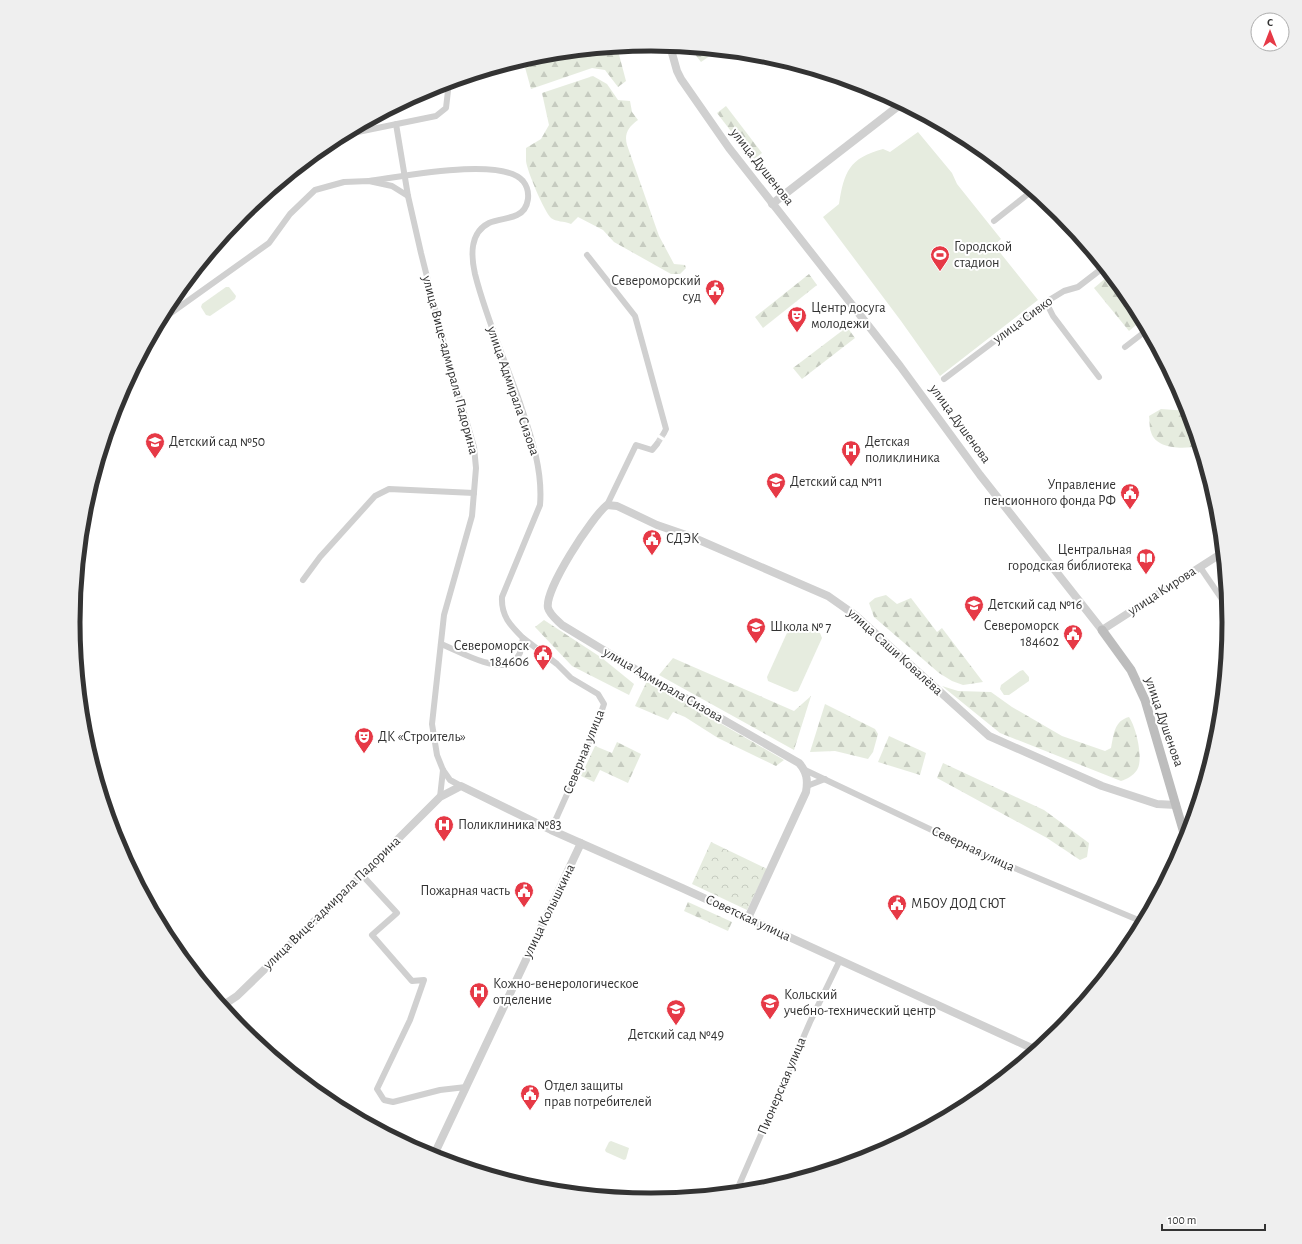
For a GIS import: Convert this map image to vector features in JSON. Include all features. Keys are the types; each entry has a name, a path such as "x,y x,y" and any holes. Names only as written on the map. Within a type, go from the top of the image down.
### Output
{"main road":[{"name":"улица Душенова","path":"1102,630 1131,670 1145,700 1183,830"}],"street":[{"name":"улица Душенова","path":"672,52 677,71 691,95 728,148 900,366 980,476 1102,630"},
{"path":"359,132 436,116 442,113 446,108 448,88"},
{"path":"772,204 897,107"},
{"name":"улица Вице-адмирала Падорина","path":"396,124 408,196 444,344 474,448 474,493 472,516 444,615 432,724 437,754 443,770 450,780 461,786"},
{"name":"улица Адмирала Сизова","path":"405,176 478,168 492,169 522,179 526,184 529,198 526,208 518,215 488,224 476,234 472,256 475,273 490,324 505,360 532,439 538,466 541,492 540,505 502,597 502,608 505,618 523,638"},
{"path":"171,313 269,243 290,214 315,190 344,182 369,181 405,176"},
{"path":"369,181 392,186 408,196"},
{"path":"994,221 1028,194"},
{"path":"587,255 635,316 666,429 664,433"},
{"name":"улица Сивко","path":"944,379 1046,302 1064,291 1078,288 1100,270"},
{"path":"1046,302 1053,316 1099,377"},
{"path":"1125,347 1143,333"},
{"name":"улица Адмирала Сизова","path":"656,444 652,450 636,445 607,505 596,516 556,580 549,595 548,607 552,615 562,625 638,671 799,763 806,770"},
{"path":"303,580 320,557 375,496 388,489 474,493"},
{"name":"улица Саши Ковалёва","path":"607,505 617,506 657,525 692,537 828,596 855,615 989,736 1102,786 1157,804 1176,805"},
{"name":"улица Кирова","path":"1102,630 1218,555"},
{"path":"1200,566 1221,598"},
{"path":"441,644 495,665 507,665 513,664 520,653 523,638"},
{"name":"Северная улица","path":"523,638 557,664 571,678 598,694 604,704 593,736 551,830"},
{"name":"улица Вице-адмирала Падорина","path":"440,797 443,770"},
{"path":"748,918 807,786 806,770"},
{"name":"Северная улица","path":"806,770 993,859 1138,920"},
{"path":"807,786 825,779"},
{"name":"улица Вице-адмирала Падорина","path":"226,1003 237,996 362,876 440,797 461,786"},
{"name":"Советская улица","path":"461,786 551,830 748,918 1031,1048"},
{"name":"улица Колышкина","path":"436,1151 581,843"},
{"path":"362,876 397,913 372,935 412,981 424,980 410,1020 377,1089 384,1100 393,1102 440,1090 466,1087"},
{"name":"Пионерская улица","path":"739,1186 810,1022 840,960"}],"green space":[{"path":"614,52 618,52 626,81 618,87 605,70 592,68 531,89 524,65 576,56"},
{"path":"694,53 712,55 701,62"},
{"path":"593,76 607,84 618,100 630,101 632,112 638,120 628,131 626,137 627,145 659,236 674,264 685,265 686,268 680,274 671,274 614,242 603,230 578,217 571,224 551,218 544,208 536,191 527,166 526,148 541,139 549,125 542,93"},
{"path":"726,106 762,153 753,160 717,113"},
{"name":"Городской стадион","path":"918,132 952,173 957,184 1001,239 994,245 1038,300 940,376 823,217 839,204 846,175 855,162 862,157 883,149 890,152"},
{"path":"1077,242 1096,264 1095,265"},
{"path":"809,274 817,285 763,328 755,317"},
{"path":"1106,277 1138,324 1129,331 1094,288"},
{"path":"226,287 229,287 236,296 235,299 210,316 206,315 201,307 202,304"},
{"path":"847,327 855,338 802,379 793,368"},
{"path":"1161,409 1182,411 1195,447 1179,448 1159,442 1154,438 1150,430 1149,416"},
{"path":"886,595 897,604 911,598 937,632 942,628 983,682 963,685 952,681 939,673 874,617 869,603 875,598"},
{"path":"544,620 602,658 634,684 629,695 572,666 535,627"},
{"path":"797,623 820,633 822,638 798,691 794,692 768,681 767,677 791,624"},
{"path":"673,658 794,711 811,696 794,750 659,675"},
{"path":"1023,670 1029,677 1029,681 1009,695 1004,695 1000,689 1001,685"},
{"path":"647,681 784,760 776,766 718,738 685,717 673,712 668,720 635,706"},
{"path":"942,686 958,691 991,692 1012,707 1062,736 1105,751 1111,748 1114,733 1120,722 1129,717 1138,743 1140,758 1137,770 1130,777 1121,781 1000,733"},
{"path":"825,704 875,729 878,734 873,752 868,759 835,751 810,752"},
{"path":"889,736 926,753 920,775 878,762"},
{"path":"617,742 641,754 628,783 600,770 594,782 581,776 595,746 612,753"},
{"path":"943,763 1044,810 1089,843 1087,857 1080,860 1047,838 937,778"},
{"path":"711,842 767,869 747,910 692,884"},
{"path":"688,902 732,922 728,931 684,911"},
{"path":"611,1141 629,1148 626,1159 624,1160 606,1152 605,1150"}],"tunnel":[{"path":"657,444 664,433"}],"place":[{"name":"Городской стадион","path":"940,272"},
{"name":"Североморский суд","path":"715,306"},
{"name":"Центр досуга молодежи","path":"797,333"},
{"name":"Детский сад №50","path":"155,459"},
{"name":"Детская поликлиника","path":"851,467"},
{"name":"Детский сад №11","path":"776,499"},
{"name":"Управление пенсионного фонда РФ","path":"1130,510"},
{"name":"СДЭК","path":"652,556"},
{"name":"Центральная городская библиотека","path":"1146,575"},
{"name":"Детский сад №16","path":"974,622"},
{"name":"Школа № 7","path":"756,644"},
{"name":"Североморск 184602","path":"1073,651"},
{"name":"Североморск 184606","path":"543,671"},
{"name":"ДК «Строитель»","path":"364,754"},
{"name":"Поликлиника №83","path":"444,842"},
{"name":"Пожарная часть","path":"524,908"},
{"name":"МБОУ ДОД СЮТ","path":"897,921"},
{"name":"Кожно-венерологическое отделение","path":"479,1009"},
{"name":"Кольский учебно-технический центр","path":"770,1020"},
{"name":"Детcкий сад №49","path":"676,1026"},
{"name":"Отдел защиты прав потребителей","path":"530,1111"}]}
